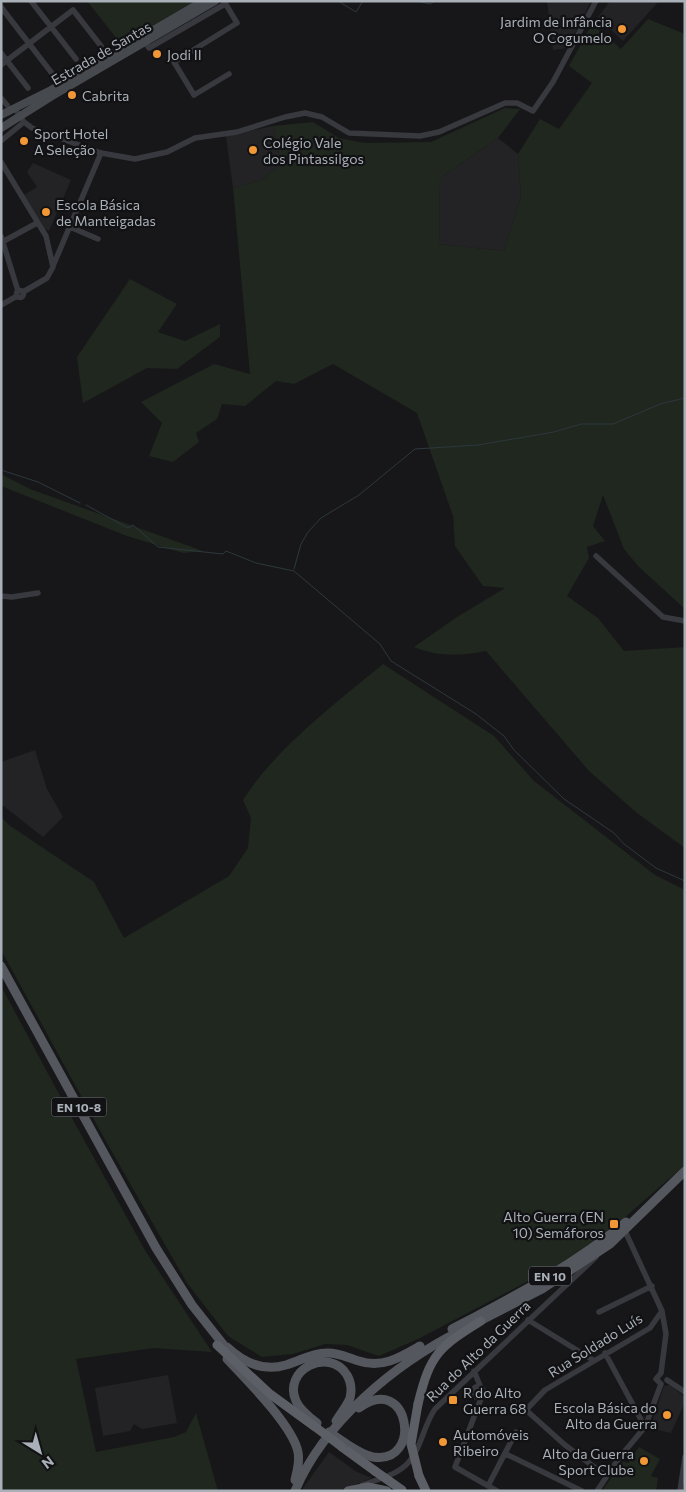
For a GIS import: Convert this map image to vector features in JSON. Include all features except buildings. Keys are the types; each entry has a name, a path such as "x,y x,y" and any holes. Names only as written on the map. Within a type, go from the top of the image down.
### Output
{"highway":[{"path":"426,1491 418,1476 412,1444 418,1404 425,1375 434,1357 453,1338 481,1321"},
{"name":"EN 10-8","path":"219,1344 270,1394 405,1490"},
{"path":"348,1491 368,1487 387,1491"}],"main road":[{"name":"Estrada de Santas","path":"1,113 9,107 51,90 203,1"},
{"name":"Estrada de Santas","path":"1,128 22,120 52,96 215,1"},
{"name":"EN 10-8","path":"1,966 156,1248 168,1274 186,1303 219,1344"},
{"name":"EN 10","path":"295,1491 314,1457 338,1421 399,1368 436,1344 542,1289 610,1244 685,1171"},
{"name":"EN 10","path":"290,1491 295,1480 359,1395 420,1346 522,1292 572,1262 600,1243 667,1188"},
{"path":"219,1344 246,1361 264,1367 285,1366 317,1354 327,1353 362,1362 385,1363 420,1346"},
{"path":"219,1344 223,1355 260,1396 295,1442 299,1459 295,1480"},
{"path":"315,1425 299,1407 293,1390 298,1374 314,1362 325,1361 339,1366 351,1384 350,1399 338,1421"},
{"path":"338,1421 367,1402 381,1399 390,1402 398,1408 406,1426 405,1437 399,1447 390,1454 380,1457 368,1455 343,1445"}],"street":[{"path":"31,1 76,59"},
{"path":"1,98 32,128 102,154 125,159 146,158 167,152 196,138 237,132 305,113 322,117 349,133 404,137 439,132 505,103 518,103 533,111 553,82 596,1"},
{"path":"145,42 149,48 225,2 237,23 174,62 194,95 229,74"},
{"path":"1,7 54,76"},
{"path":"1,65 73,10 101,46"},
{"path":"1,53 28,88"},
{"path":"1,141 22,120"},
{"path":"1,306 47,278 102,154"},
{"path":"1,162 46,236 53,267"},
{"path":"20,293 3,238 38,222"},
{"path":"70,227 98,239"},
{"path":"596,556 663,617 685,621"},
{"path":"1,596 12,597 38,593"},
{"path":"624,1230 652,1286 662,1311 666,1334 661,1373 656,1379 661,1384"},
{"name":"Rua do Alto da Guerra","path":"348,1491 392,1474 405,1466 413,1456 429,1417 435,1409 610,1244"},
{"path":"599,1312 652,1286"},
{"name":"Rua Soldado Luís","path":"606,1476 565,1445 526,1410 537,1397 593,1360 650,1328 662,1311"},
{"path":"528,1320 593,1360"},
{"path":"605,1353 645,1427"},
{"path":"474,1371 483,1392 455,1467 497,1491"},
{"path":"661,1373 666,1375 667,1380 685,1392"},
{"path":"597,1491 606,1476 645,1427 661,1384 667,1380"},
{"path":"481,1388 475,1388 472,1393 476,1398 482,1396"},
{"path":"488,1486 516,1432"},
{"path":"506,1454 582,1491"},
{"path":"680,1491 685,1457"}],"shaded area":[{"path":"87,1 195,1 121,44"},
{"path":"547,1 591,1 568,48 553,50"},
{"name":"Jardim de Infância O Cogumelo","path":"610,1 659,1 623,41 598,17"},
{"path":"648,19 685,34 685,609 639,567 624,549 603,495 593,526 605,541 587,547 589,558 567,596 598,618 624,651 685,647 685,848 637,813 589,771 486,651 450,655 432,653 414,647 457,617 505,588 483,586 455,546 453,516 417,413 333,364 294,384 276,381 245,406 222,404 217,419 196,433 199,442 173,462 149,456 162,423 141,402 214,364 250,374 233,188 262,180 281,164 273,126 313,122 339,138 365,143 431,142 505,108 520,109 498,138 440,178 439,244 504,251 521,196 518,154 540,119 559,129 592,83 569,66 592,24 621,49"},
{"name":"Colégio Vale dos Pintassilgos","path":"273,126 281,164 262,180 233,188 226,136"},
{"path":"498,138 518,154 521,196 504,251 439,244 440,178"},
{"name":"Escola Básica de Manteigadas","path":"33,163 71,180 49,231 45,229 24,195 37,187 27,172"},
{"path":"130,279 177,304 158,332 185,341 220,324 220,337 177,369 147,368 83,403 77,357"},
{"path":"1,474 30,489 203,551 183,553 127,536 1,486"},
{"path":"383,664 494,736 534,781 655,875 685,890 685,1165 594,1244 555,1267 418,1339 379,1356 347,1345 325,1344 293,1354 262,1357 228,1336 187,1283 108,1145 1,950 1,817 9,825 94,882 124,938 229,876 248,848 251,818 243,800 256,781 271,763 307,728"},
{"path":"35,750 47,789 63,817 43,837 1,804 1,762"},
{"path":"1,986 146,1252 212,1352 154,1348 76,1359 96,1452 174,1437 186,1432 196,1413 218,1491 1,1491"},
{"path":"168,1375 177,1423 142,1429 134,1424 130,1431 103,1436 95,1388"},
{"name":"Escola Básica do Alto da Guerra","path":"670,1385 685,1397 685,1402 671,1433 650,1428 664,1386"},
{"path":"639,1447 660,1459 651,1476 658,1478 656,1491 602,1491 623,1461 628,1463"},
{"path":"329,1452 357,1472 372,1478 339,1491 301,1491"}],"waterway":[{"path":"338,1 356,12 363,1"},
{"path":"417,1 430,4 435,1"},
{"path":"294,569 301,544 308,532 321,518 359,495 415,449 478,445 554,432 581,424 613,424 660,404 685,398"},
{"path":"1,470 38,482 80,503"},
{"path":"86,505 128,528 133,525 158,547 223,554 226,551 256,563 294,571 380,644 391,661 476,714 504,736 514,750 564,799 614,833 624,844 656,868 685,881"}],"place":[{"name":"Jardim de Infância O Cogumelo","path":"622,29"},
{"name":"Jodi II","path":"157,54"},
{"name":"Cabrita","path":"72,95"},
{"name":"Sport Hotel A Seleção","path":"24,141"},
{"name":"Colégio Vale dos Pintassilgos","path":"253,150"},
{"name":"Escola Básica de Manteigadas","path":"46,212"},
{"name":"Alto Guerra (EN 10) Semáforos","path":"614,1224"},
{"name":"R do Alto Guerra 68","path":"453,1400"},
{"name":"Escola Básica do Alto da Guerra","path":"667,1415"},
{"name":"Automóveis Ribeiro","path":"443,1442"},
{"name":"Alto da Guerra Sport Clube","path":"644,1461"}]}
